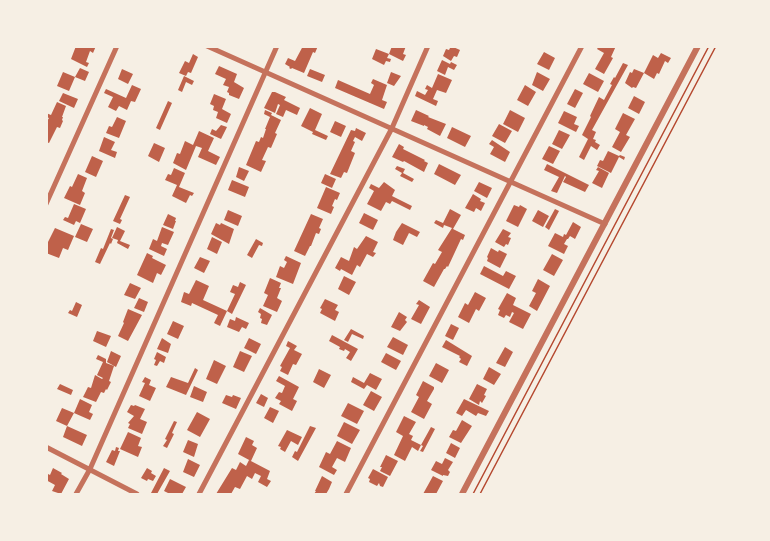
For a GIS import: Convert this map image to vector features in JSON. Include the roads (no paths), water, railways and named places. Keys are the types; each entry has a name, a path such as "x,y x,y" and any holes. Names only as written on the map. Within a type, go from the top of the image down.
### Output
{"street":[{"path":"46,204 117,46"},
{"path":"207,46 605,224"},
{"path":"76,495 90,469 277,46"},
{"path":"199,495 392,128 428,46"},
{"path":"346,495 582,46"},
{"path":"462,495 698,46"},
{"path":"46,447 137,495"}]}
